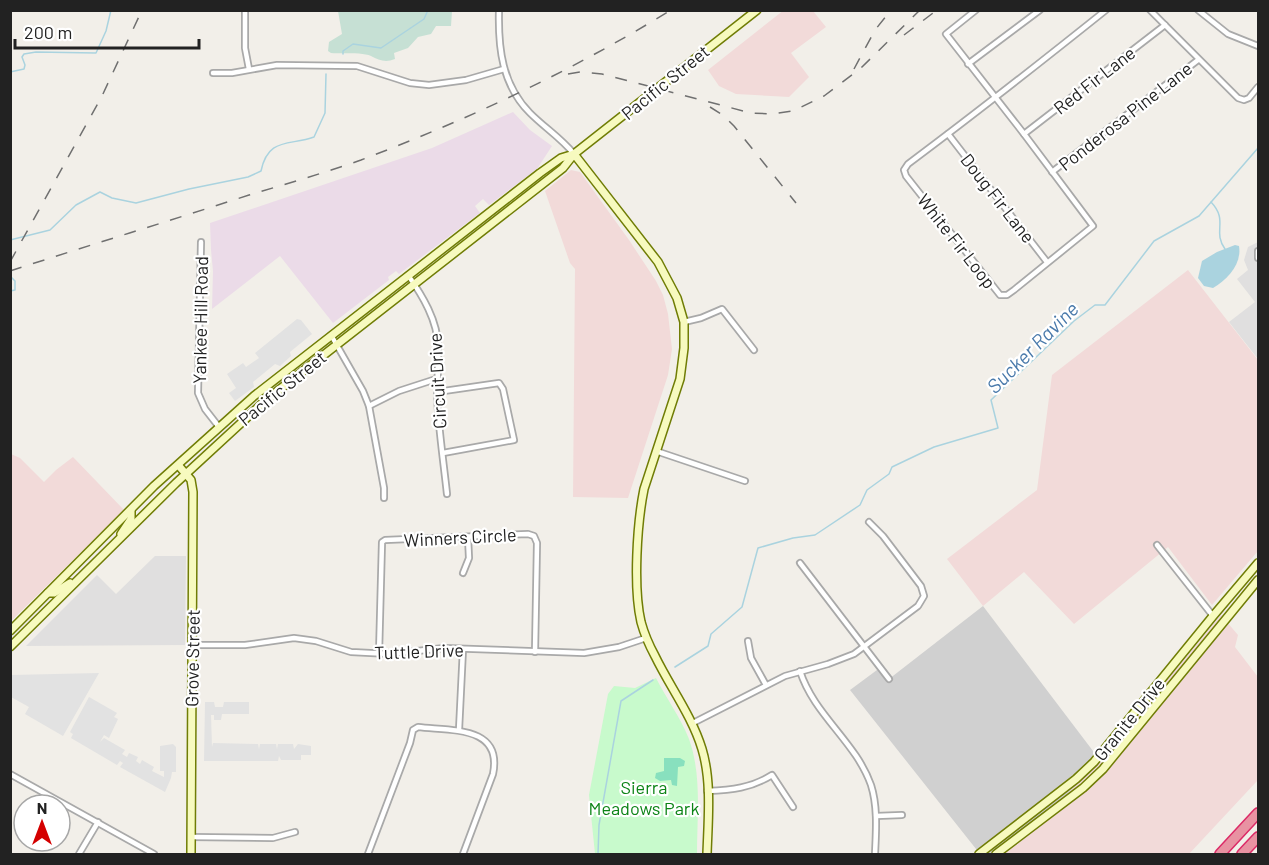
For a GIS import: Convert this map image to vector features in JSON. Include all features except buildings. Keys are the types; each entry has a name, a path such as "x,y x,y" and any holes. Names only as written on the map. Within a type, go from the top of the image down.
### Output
{"highway":[{"path":"1220,855 1258,813"},
{"path":"1242,855 1258,837"}],"street":[{"path":"245,10 245,48 249,69"},
{"path":"499,10 499,44 504,69 521,103 562,140 658,262 677,298 684,322 684,348 680,379 644,489 638,530 638,601 646,638 693,723 704,758 707,791 707,855"},
{"name":"Pacific Street","path":"10,647 186,474 266,400 563,168 574,154 757,10"},
{"path":"976,10 946,34 994,98 1106,10"},
{"path":"969,64 1040,10"},
{"path":"1198,10 1228,34 1258,46"},
{"path":"1151,11 1238,98 1244,100 1249,98 1258,87"},
{"name":"Red Fir Lane","path":"1024,134 1165,25"},
{"name":"Ponderosa Pine Lane","path":"1052,172 1198,60"},
{"path":"213,73 232,73 249,69 305,64 357,66 410,83 429,85 466,80 504,69"},
{"name":"White Fir Loop","path":"994,98 1093,226 1007,295 1000,295 906,176 904,170 908,164 994,98"},
{"name":"Doug Fir Lane","path":"948,134 1047,262"},
{"name":"Pacific Street","path":"10,631 131,510 267,385 561,158 574,154"},
{"name":"Yankee Hill Road","path":"201,242 198,393 205,409 219,427"},
{"path":"1258,252 1258,258"},
{"name":"Circuit Drive","path":"408,275 422,294 439,345 436,379 447,494"},
{"path":"684,322 722,309 754,350"},
{"path":"330,335 363,391 369,406 384,498"},
{"path":"369,406 405,388 436,379"},
{"path":"437,392 499,383 503,389 514,431 514,440 443,453"},
{"path":"656,451 745,481"},
{"name":"Grove Street","path":"179,466 191,480 193,492 191,855"},
{"path":"115,544 131,519 131,510"},
{"path":"693,723 766,685 800,671 841,660 865,647 918,606 924,592 917,579 869,522"},
{"name":"Winners Circle","path":"378,654 382,542 528,534 532,534 536,539 535,652"},
{"path":"463,573 469,558 468,537"},
{"path":"1157,545 1220,625"},
{"path":"800,562 889,679"},
{"name":"Granite Drive","path":"979,855 1076,779 1094,762 1258,563"},
{"name":"Granite Drive","path":"996,855 1103,770 1258,580"},
{"path":"48,593 54,593 74,583"},
{"name":"Tuttle Drive","path":"192,645 245,645 294,638 316,641 351,652 378,654 405,654 437,648 584,653 619,647 646,638"},
{"path":"748,641 751,658 766,685"},
{"path":"459,730 463,649"},
{"path":"800,671 814,701 866,774 873,794 876,816 875,855"},
{"path":"368,855 413,730 421,727 471,733 483,739 492,752 495,765 492,778 463,855"},
{"path":"10,774 154,855"},
{"path":"707,791 742,789 772,775 793,807"},
{"path":"876,816 902,815"},
{"path":"79,855 98,822"},
{"path":"191,837 273,838 296,832"}],"shaded area":[{"path":"784,10 813,11 826,27 791,53 809,77 789,97 736,94 719,86 708,70"},
{"path":"513,112 530,130 552,146 537,169 489,205 483,199 475,206 480,213 399,274 396,271 388,277 389,280 333,323 280,256 212,309 213,271 210,223 432,148"},
{"path":"571,170 580,172 629,240 656,281 668,314 672,349 668,375 628,498 573,497 575,269 570,263 545,191"},
{"path":"1258,242 1258,359 1229,322 1255,302 1237,279 1248,270 1244,260 1248,247"},
{"path":"1188,270 1258,360 1258,551 1212,605 1168,547 1074,624 1024,572 983,606 947,559 1037,490 1052,375"},
{"path":"297,319 301,320 312,334 290,352 291,356 280,366 275,364 253,382 254,387 235,401 229,393 236,388 227,374 243,363 246,367 259,358 255,353"},
{"path":"11,454 20,458 44,482 73,457 124,510 11,621"},
{"path":"155,556 186,556 185,645 26,646 97,575 116,594"},
{"path":"983,606 1093,751 1102,759 1067,794 989,854 980,854 850,690 877,670 889,679"},
{"path":"1221,615 1238,635 1235,647 1258,677 1258,780 1189,854 989,854 1067,794 1102,759"},
{"path":"99,673 63,736 25,714 29,707 11,697 11,675"},
{"path":"89,697 117,713 114,717 118,719 109,738 104,735 100,742 104,738 125,750 122,754 127,757 129,753 138,757 136,761 140,764 142,760 154,767 152,771 164,777 164,771 160,771 160,746 173,744 176,747 176,772 172,772 165,792 120,767 123,763 120,761 117,765 71,738 73,734 70,732"},
{"path":"205,702 214,702 215,707 223,707 224,702 249,702 249,714 222,714 221,720 214,720 214,715 211,715 212,747 213,743 258,744 259,749 260,744 276,744 277,749 278,744 293,744 294,749 298,744 311,746 311,755 301,755 301,760 281,760 279,756 278,761 204,761"}],"green space":[{"path":"338,11 452,11 451,26 436,26 431,34 418,37 408,48 394,53 395,59 385,61 367,55 328,51 329,42 342,34"},
{"name":"Sierra Meadows Park","path":"656,678 682,723 693,753 698,796 697,854 595,854 589,795 608,694 614,686 635,688"},
{"path":"664,758 680,758 685,761 684,766 678,767 677,786 672,785 671,780 660,781 655,778 656,773 664,771"}],"water":[{"path":"1235,245 1239,246 1239,253 1233,270 1213,288 1204,286 1198,278 1202,261"}],"waterway":[{"path":"10,72 24,69 22,57 24,54 36,52 96,53 106,31 111,10"},
{"path":"343,54 343,51 353,44 381,48 424,19 428,10"},
{"path":"10,240 50,230 76,205 100,192 112,198 136,203 248,177 261,171 264,160 274,148 314,137 325,113 326,74"},
{"name":"Sucker Ravine","path":"675,667 708,646 711,634 742,607 758,548 793,538 815,535 860,505 867,490 889,474 892,467 934,447 998,428 991,400 1074,321 1095,305 1105,305 1154,241 1199,216 1258,148"},
{"path":"1211,202 1219,215 1221,243 1225,249"},
{"path":"10,276 15,281 15,290 10,291"},
{"name":"Sucker Ravine","path":"598,854 599,825 621,701 653,680"}],"railway":[{"path":"10,262 102,96 142,10"},
{"path":"10,271 361,160 480,111 596,53 671,10"},
{"path":"854,69 875,30 891,10"},
{"path":"568,74 580,72 602,74 751,113 772,114 793,111 824,96 861,68 920,10"},
{"path":"904,35 937,10"},
{"path":"710,107 734,126 796,203"}]}
